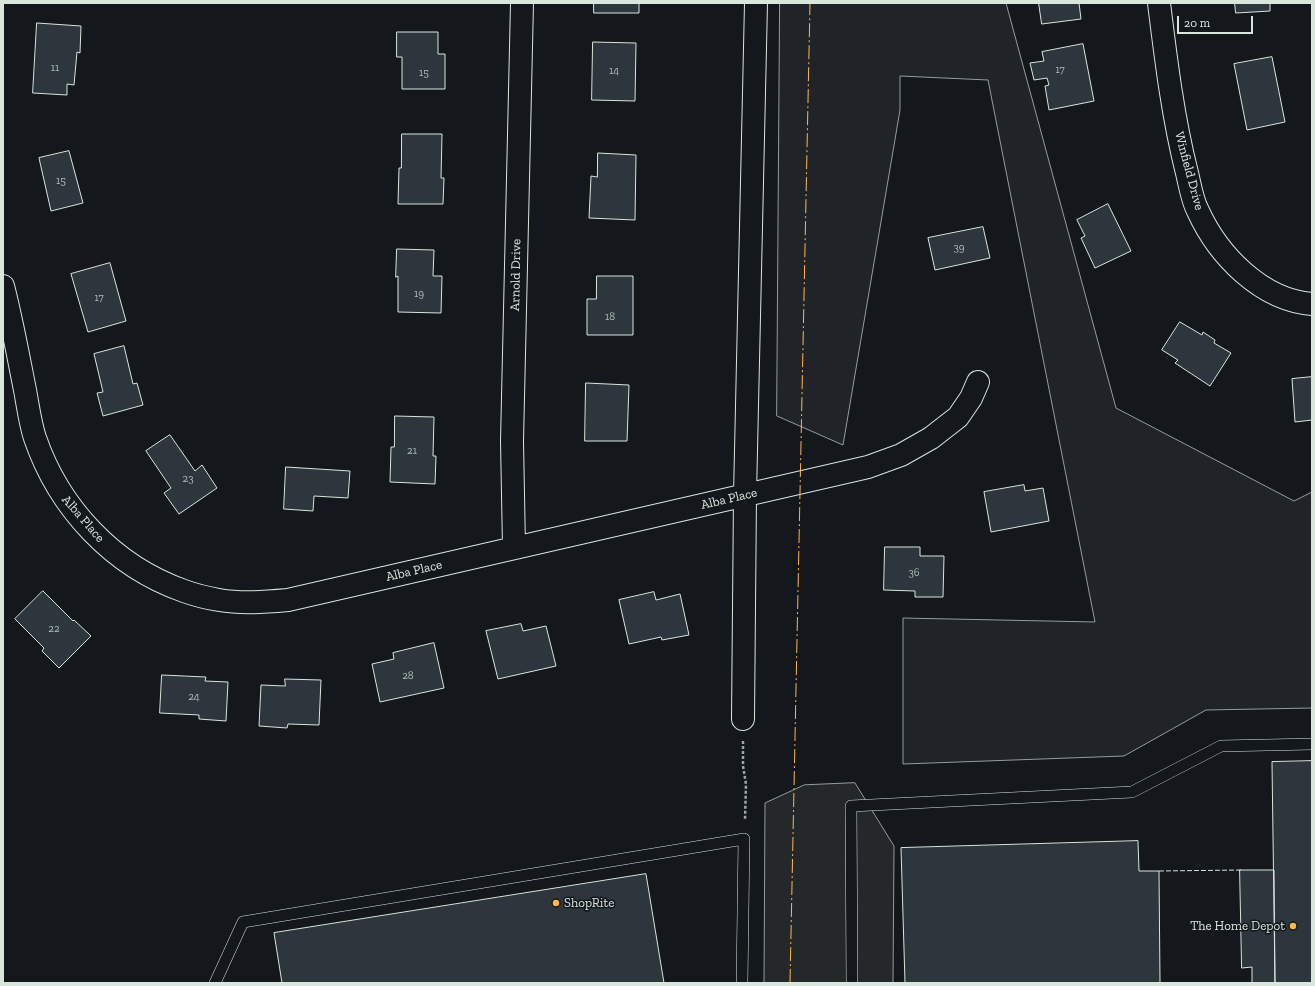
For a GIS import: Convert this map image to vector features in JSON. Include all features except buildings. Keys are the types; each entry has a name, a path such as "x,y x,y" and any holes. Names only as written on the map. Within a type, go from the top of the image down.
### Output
{"street":[{"name":"Arnold Drive","path":"514,548 512,441 522,3"},
{"path":"743,719 745,495 756,3"},
{"name":"Winfield Drive","path":"1159,3 1179,142 1197,210 1213,240 1236,267 1264,288 1279,296 1312,304"},
{"name":"Alba Place","path":"3,286 34,436 43,461 61,493 85,525 108,548 138,570 161,582 202,597 219,600 254,603 288,600 868,467 901,455 931,438 958,417 971,398 978,382"}],"lane":[{"path":"852,983 851,806 1132,792 1221,746 1312,744"},
{"path":"215,983 243,922 744,839 742,983"}],"path":[{"path":"743,719 743,766 746,784 744,839"}],"shaded area":[{"path":"780,3 1006,3 1116,408 1294,501 1312,492 1312,708 1206,710 1124,756 903,764 903,618 1095,622 988,80 900,76 900,110 843,445 777,416"},
{"path":"855,783 894,846 893,983 764,983 765,803 804,785"}],"fence":[{"path":"1159,871 1243,870"}],"power":[{"path":"790,983 810,3"}],"place":[{"name":"ShopRite","path":"556,903"},
{"name":"The Home Depot","path":"1293,926"}]}
